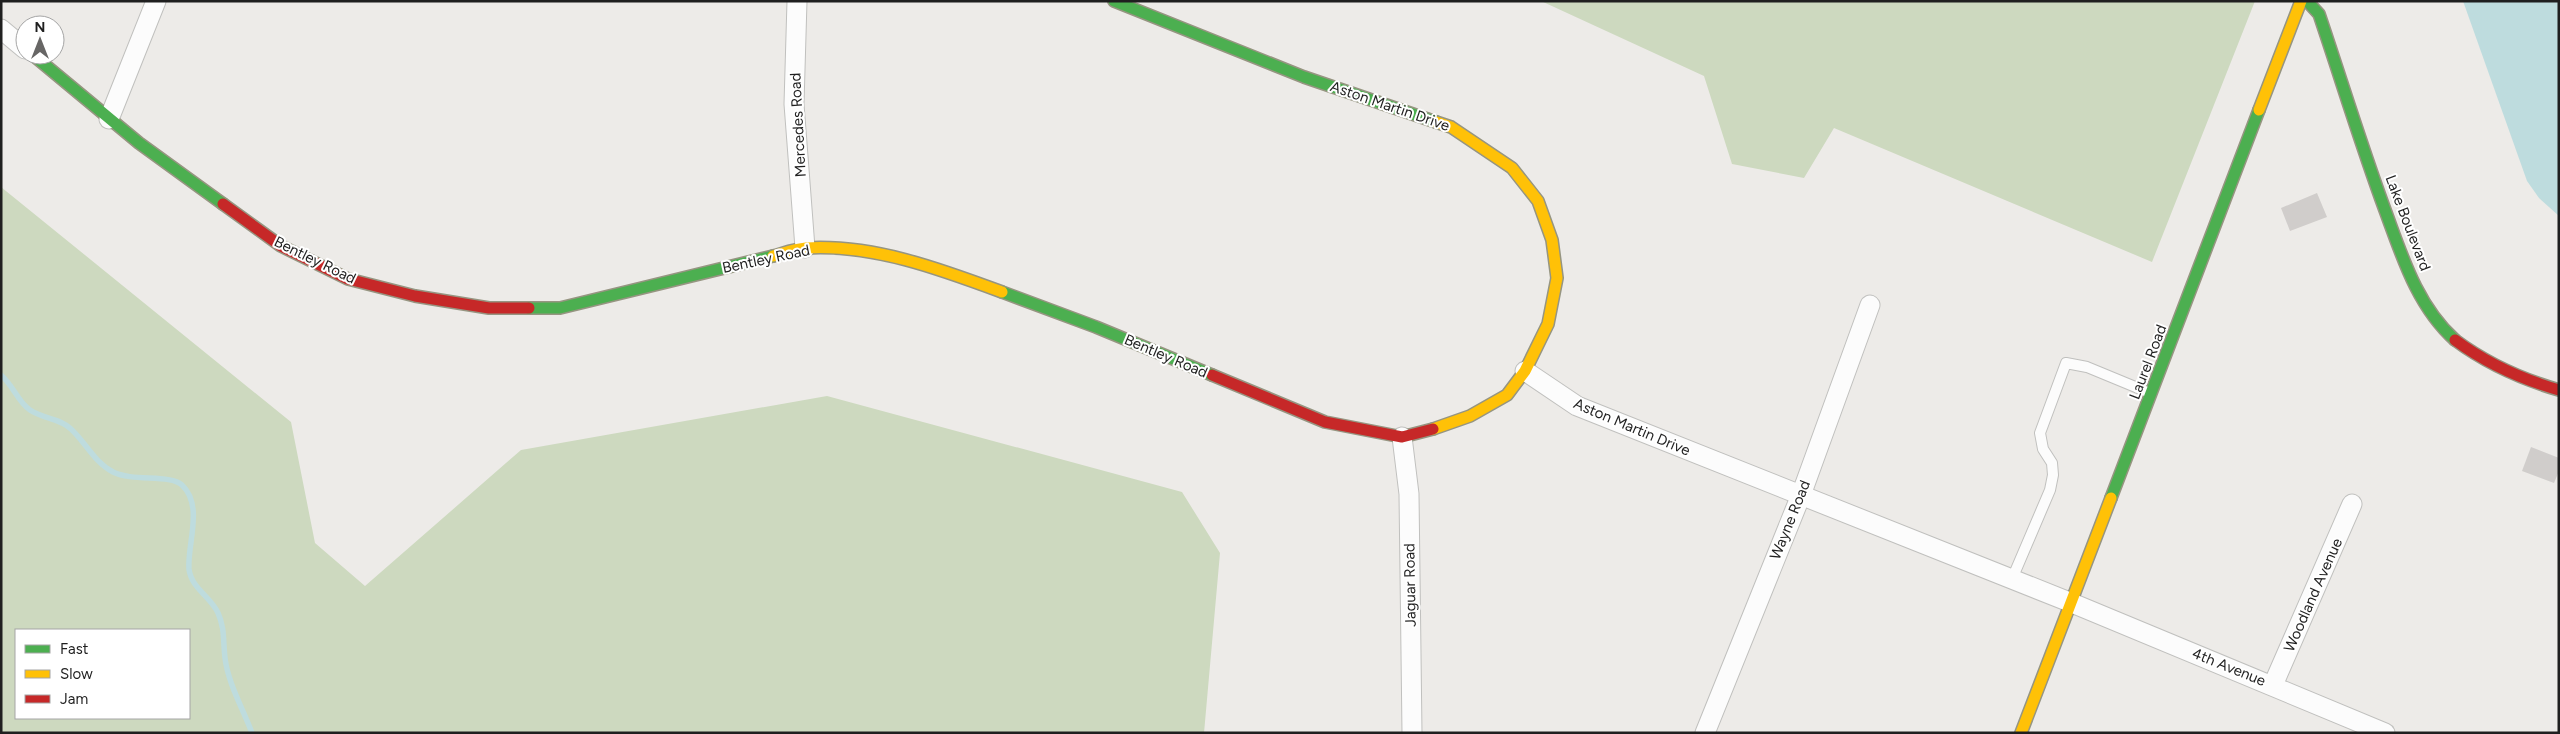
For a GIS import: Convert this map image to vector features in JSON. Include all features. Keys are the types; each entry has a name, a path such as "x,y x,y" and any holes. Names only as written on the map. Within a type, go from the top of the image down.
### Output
{"street":[{"path":"110,119 156,1"},
{"name":"Mercedes Road","path":"797,1 794,104 805,248"},
{"name":"Aston Martin Drive","path":"1114,1 1304,77 1452,127 1512,168 1538,201 1552,240 1557,278 1548,324 1526,371 1577,406 2072,603"},
{"name":"Laurel Road","path":"2021,733 2301,1"},
{"name":"Lake Boulevard","path":"2307,1 2319,14 2386,215 2419,293 2442,329 2486,361 2534,384 2559,390"},
{"path":"1,29 15,40"},
{"name":"Bentley Road","path":"45,65 139,143 281,246 348,279 415,296 489,308 560,308 805,248 855,249 939,269 1096,327 1325,422 1402,437 1429,431 1470,416 1507,395 1526,371"},
{"name":"Wayne Road","path":"1704,733 1801,495 1870,305"},
{"name":"Jaguar Road","path":"1402,437 1409,494 1412,733"},
{"name":"Woodland Avenue","path":"2273,685 2352,504"},
{"name":"4th Avenue","path":"2072,603 2385,733"}],"lane":[{"path":"2012,579 2050,490 2053,475 2052,463 2043,448 2040,433 2066,363 2087,367 2152,394"}],"green space":[{"path":"1541,1 2255,1 2152,262 1834,128 1804,178 1732,164 1704,76"},
{"path":"1,187 291,422 315,543 365,586 521,450 827,396 1182,492 1220,553 1204,733 1,733"}],"water":[{"path":"2463,1 2559,1 2559,216 2539,198 2527,181"}],"building":[{"path":"2317,193 2327,217 2290,231 2281,208"},
{"path":"2531,447 2559,458 2559,471 2554,483 2522,471"}],"waterway":[{"path":"1,375 26,407 35,413 67,425 96,458 113,472 131,477 176,482 182,485 189,494 193,514 189,569 193,582 218,613 223,630 225,658 229,677 252,733"}],"traffic: fast":[{"path":"1114,1 1304,77 1436,122"},
{"path":"2307,1 2319,14 2391,227 2412,280 2430,312 2455,340"},
{"path":"45,65 139,143 223,204"},
{"path":"2111,498 2259,110"},
{"path":"529,308 560,308 773,256"},
{"path":"1002,292 1096,327 1212,375"}],"traffic: slow":[{"path":"2259,110 2301,1"},
{"path":"1433,429 1470,416 1507,395 1525,371 1548,324 1557,278 1552,240 1538,201 1512,168 1451,127 1436,122"},
{"path":"773,256 806,248 856,250 906,260 1002,292"},
{"path":"2021,733 2111,498"}],"traffic: jam":[{"path":"223,204 281,246 348,279 415,296 489,308 529,308"},
{"path":"2455,340 2479,356 2504,369 2531,381 2559,390"},
{"path":"1212,375 1325,422 1402,437 1433,429"}]}
